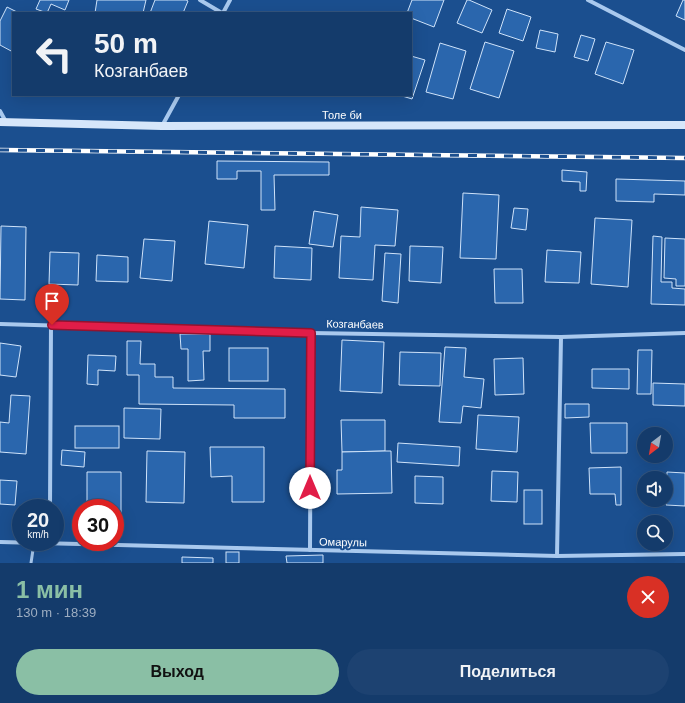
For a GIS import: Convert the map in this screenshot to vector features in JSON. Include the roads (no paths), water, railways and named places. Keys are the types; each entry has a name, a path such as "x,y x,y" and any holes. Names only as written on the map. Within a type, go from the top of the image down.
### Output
{"main road":[{"name":"Толе би","path":"3,122 162,126 685,125"}],"street":[{"path":"200,0 221,12"},
{"path":"224,12 230,0"},
{"path":"588,0 685,50"},
{"path":"162,126 177,96"},
{"path":"0,111 3,122"},
{"name":"Козганбаев","path":"0,324 311,333 561,337 685,333"},
{"path":"50,499 52,325"},
{"path":"310,550 311,333"},
{"path":"557,556 561,337"},
{"name":"Омарулы","path":"0,542 12,542"},
{"name":"Омарулы","path":"64,543 557,556 685,554"}],"lane":[{"path":"31,563 33,551"}],"railway":[{"path":"0,150 685,158"}]}
